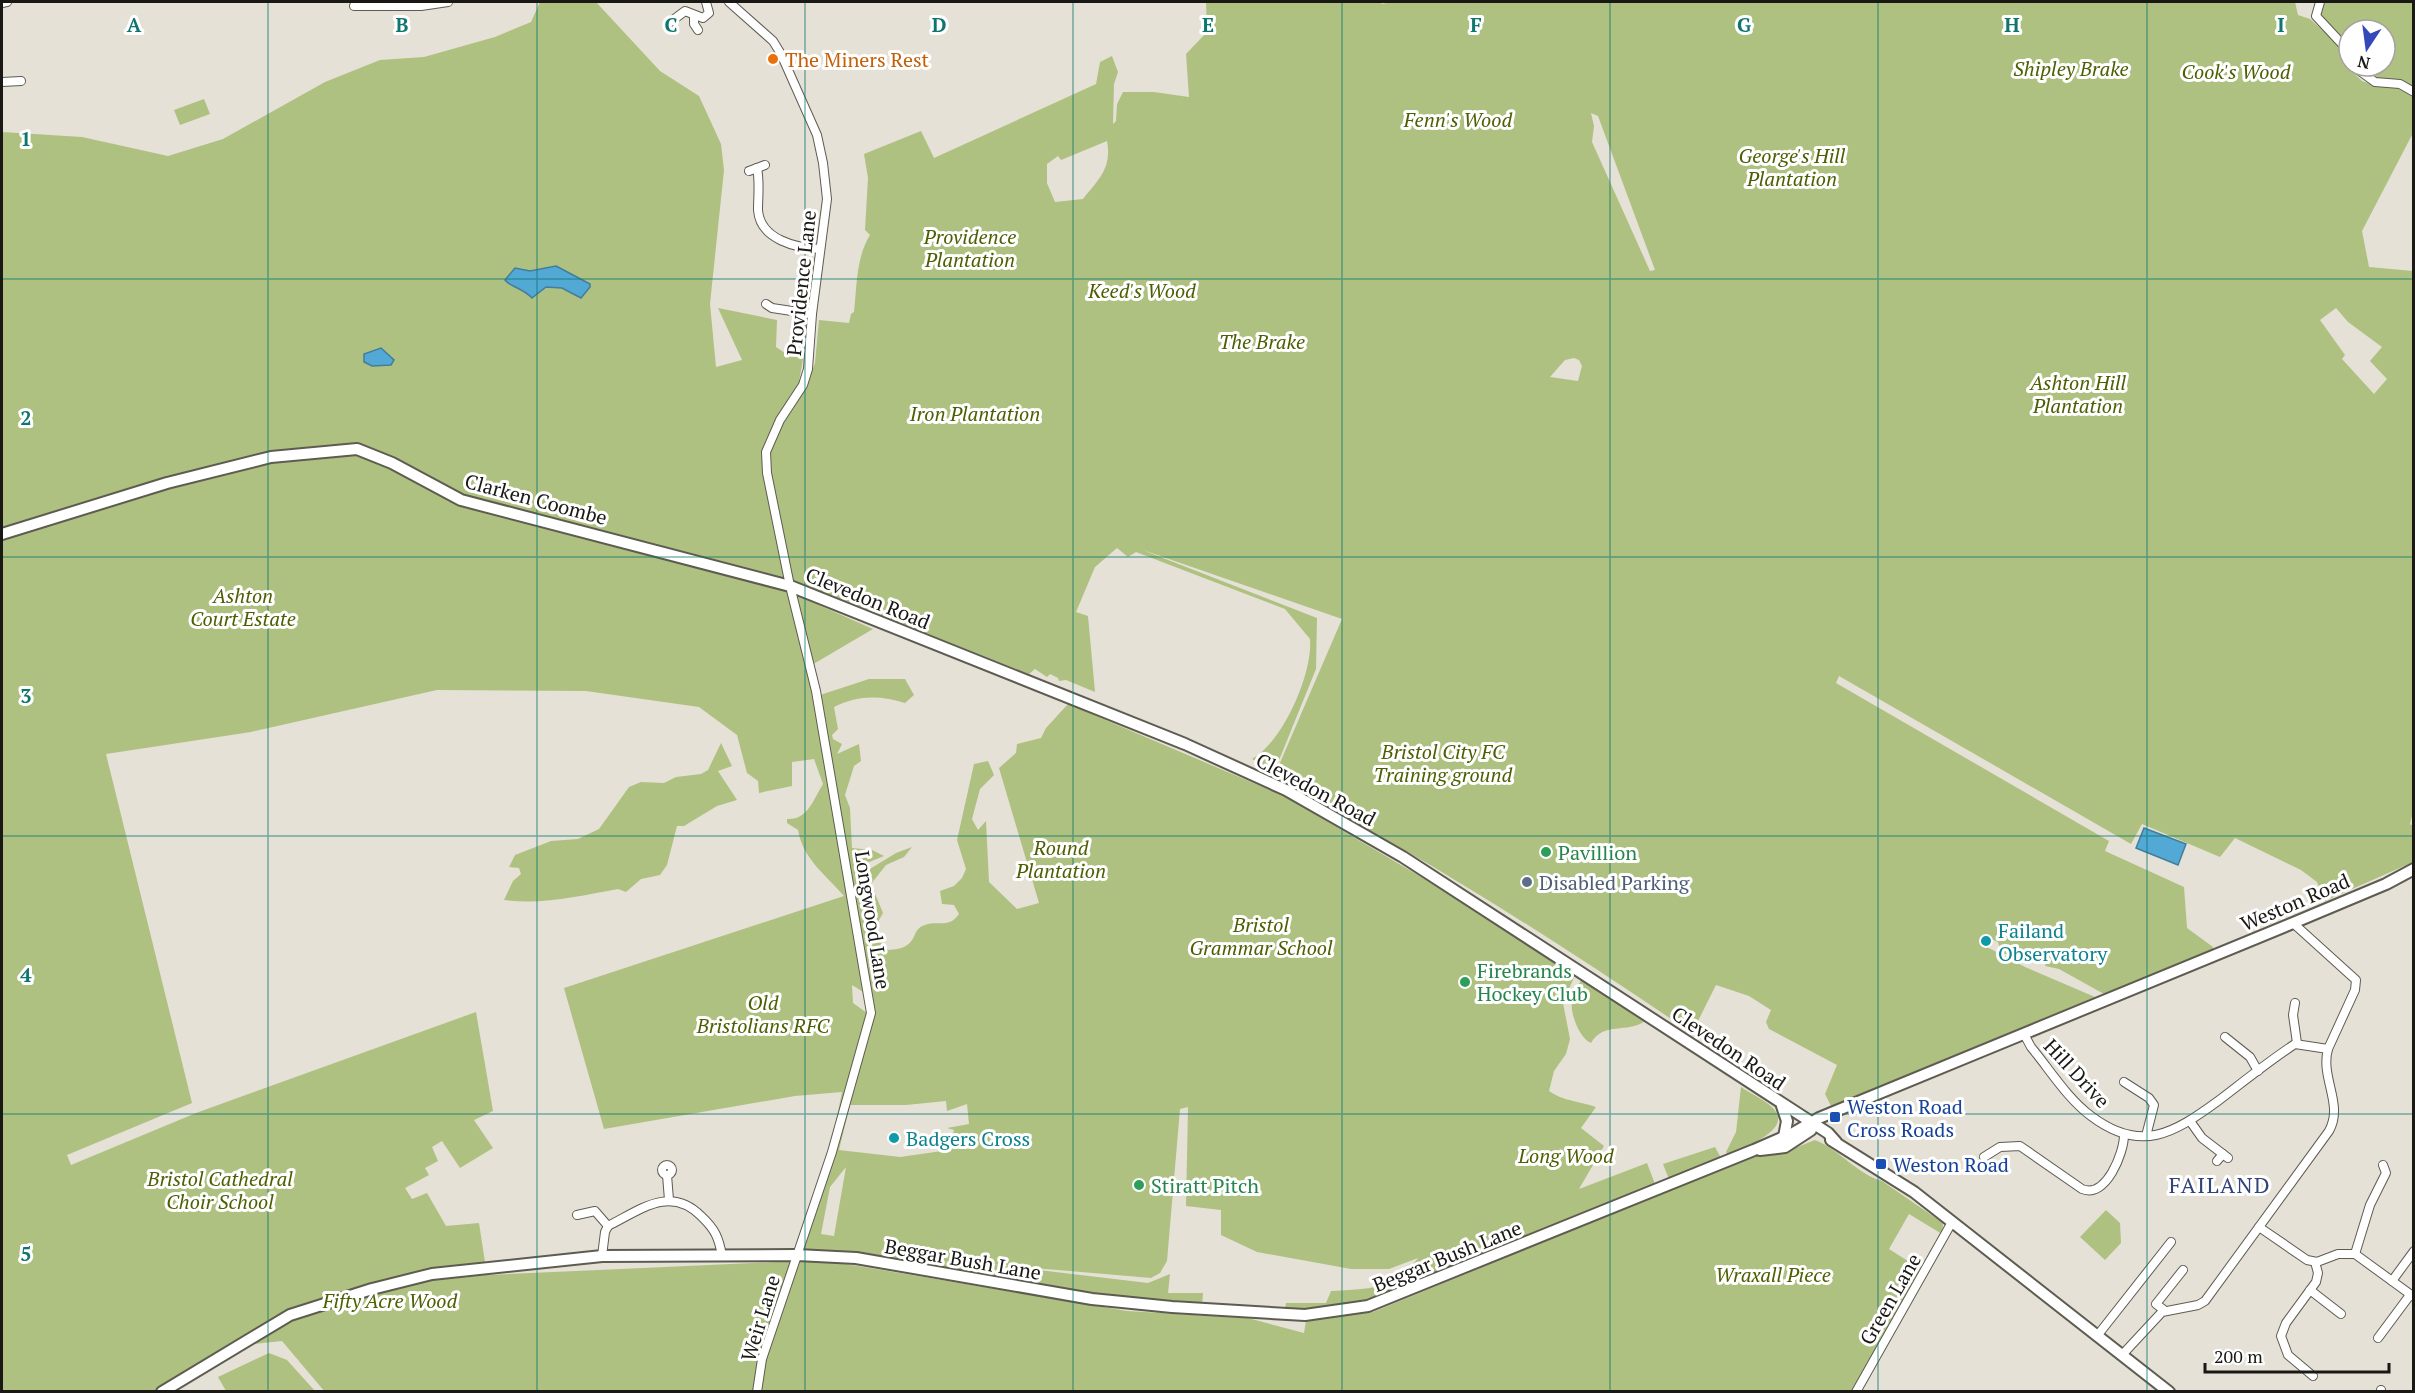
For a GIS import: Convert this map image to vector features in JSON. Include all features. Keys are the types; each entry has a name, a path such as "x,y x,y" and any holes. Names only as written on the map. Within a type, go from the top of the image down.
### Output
{"main road":[{"name":"Clarken Coombe","path":"2,534 167,483 271,457 357,449 392,463 461,500 790,585"},
{"name":"Clevedon Road","path":"790,585 1081,705 1185,744 1286,790 1412,863 1676,1033 1782,1106 1814,1124 1836,1142 1908,1188 2169,1392"},
{"name":"Weston Road","path":"1814,1124 2386,884 2414,869"},
{"path":"1782,1106 1787,1121 1784,1137"},
{"name":"Beggar Bush Lane","path":"1754,1150 1785,1147 1814,1124"},
{"name":"Beggar Bush Lane","path":"162,1392 290,1315 372,1289 432,1274 602,1256 797,1255 856,1258 1092,1299 1305,1316 1368,1306 1814,1124"}],"street":[{"path":"2,3 7,2"},
{"path":"354,6 421,6 448,2"},
{"path":"669,22 679,20 685,11 700,19 708,15 710,7 706,2"},
{"name":"Providence Lane","path":"729,2 773,41 817,135 827,190 808,369 803,385 780,420 766,452 767,473 790,585"},
{"path":"2320,2 2316,16 2337,39"},
{"path":"694,17 698,30"},
{"path":"2369,78 2374,82 2400,84 2414,92"},
{"path":"2,82 21,81"},
{"path":"757,168 758,212 764,225 791,246 820,249"},
{"path":"766,304 772,308 813,314"},
{"name":"Longwood Lane","path":"790,585 816,691 871,1013 832,1152 797,1255"},
{"path":"2122,1355 2164,1310 2196,1306 2205,1301 2331,1128 2336,1108 2327,1076 2328,1049 2355,990 2356,980 2293,923"},
{"path":"2295,1003 2293,1015 2297,1043 2328,1049"},
{"name":"Hill Drive","path":"2024,1034 2031,1047 2079,1105 2100,1122 2124,1135 2145,1136 2168,1133 2190,1121 2297,1043"},
{"path":"2227,1041 2250,1057 2258,1071"},
{"name":"Hill Drive","path":"2124,1082 2139,1087 2154,1105 2145,1136"},
{"path":"2190,1121 2202,1138 2225,1156 2217,1161"},
{"path":"1988,1153 2007,1145 2020,1146 2082,1189 2092,1191 2101,1186 2109,1176 2121,1155 2124,1135"},
{"path":"2355,1254 2370,1205 2386,1173 2383,1165"},
{"path":"667,1175 669,1200"},
{"path":"602,1256 608,1226 644,1208 669,1200 688,1204 708,1222 718,1237 722,1256"},
{"path":"577,1215 595,1211 608,1226"},
{"name":"Green Lane","path":"1856,1392 1953,1222"},
{"path":"2259,1227 2304,1259 2315,1262 2338,1254 2355,1254 2412,1296 2379,1338"},
{"path":"2097,1336 2171,1242"},
{"path":"2392,1281 2410,1251"},
{"name":"Weir Lane","path":"757,1392 762,1359 797,1255"},
{"path":"2309,1375 2288,1355 2280,1336 2318,1275 2315,1262"},
{"path":"2164,1310 2156,1304 2184,1270"},
{"path":"2310,1290 2336,1313"}],"green space":[{"path":"540,2 596,2 660,71 699,96 721,144 724,170 710,304 716,367 742,360 718,308 777,320 776,347 791,357 804,354 798,387 807,384 815,363 819,320 849,323 851,314 854,312 860,262 870,235 865,230 868,178 864,154 921,131 934,158 1096,84 1100,62 1112,56 1118,72 1114,84 1113,124 1116,121 1117,104 1123,92 1154,92 1189,97 1186,54 1207,32 1206,2 1381,2 1382,4 1391,2 2295,2 2298,15 2310,19 2337,43 2337,78 2359,78 2373,85 2395,87 2413,96 2413,133 2362,231 2369,267 2413,271 2414,809 2410,824 2413,826 2413,862 2325,901 2317,882 2301,870 2235,838 2220,857 2142,824 2131,844 1839,676 1836,683 2109,841 2105,851 2184,887 2187,928 2213,947 2213,950 2104,994 2059,969 2045,966 2049,957 2038,951 2033,961 2029,959 2026,963 2001,952 1998,942 1985,936 1979,942 1985,946 2025,967 2095,997 1831,1106 1825,1094 1837,1065 1769,1029 1766,1022 1771,1010 1749,996 1716,985 1692,1033 1487,899 1381,837 1273,779 1342,619 1140,549 1317,618 1316,669 1273,775 1268,772 1266,766 1252,759 1275,738 1285,723 1301,687 1310,653 1310,639 1285,609 1136,552 1128,557 1117,548 1095,567 1076,612 1088,616 1095,692 1066,680 1059,681 1050,674 1047,677 1035,669 1029,674 800,583 774,575 776,586 873,629 810,666 817,696 869,679 905,679 914,695 905,703 887,699 860,698 834,707 838,729 832,735 833,739 842,744 837,754 859,744 861,761 854,766 845,795 850,808 852,848 872,850 884,856 857,867 860,875 896,853 912,847 904,857 886,865 871,884 883,913 875,927 880,942 888,950 898,949 910,943 920,927 947,923 959,914 954,905 942,904 940,891 954,886 962,878 966,869 957,840 974,764 988,761 994,775 980,789 972,819 978,830 986,821 989,882 1017,909 1039,903 999,768 1016,753 1017,744 1041,738 1046,728 1068,704 1284,796 1433,884 1575,975 1563,1003 1570,1039 1566,1054 1554,1071 1549,1091 1566,1099 1596,1107 1581,1128 1604,1146 1579,1189 1647,1163 1655,1184 1366,1302 1304,1310 1285,1310 1286,1303 1326,1303 1331,1291 1357,1290 1390,1282 1409,1269 1418,1258 1389,1269 1351,1269 1257,1252 1221,1235 1221,1210 1186,1206 1188,1107 1180,1109 1167,1261 1160,1273 1151,1278 988,1264 1148,1283 1170,1274 1168,1293 1203,1293 1202,1306 1131,1302 797,1250 828,1161 842,1092 795,1096 604,1129 564,988 844,896 810,858 798,830 787,823 787,819 805,813 823,784 814,759 792,762 792,786 759,793 758,781 747,773 737,735 699,707 586,691 437,690 251,732 106,754 192,1103 67,1155 71,1165 196,1113 476,1012 493,1111 474,1120 493,1148 460,1168 442,1141 432,1147 438,1161 425,1168 429,1175 405,1188 412,1199 427,1193 446,1226 479,1223 487,1275 822,1260 1127,1311 1248,1318 1304,1333 1306,1321 1373,1312 1756,1155 1785,1152 1815,1140 1864,1173 1882,1181 1943,1223 1942,1234 1909,1214 1889,1249 1922,1270 1851,1391 325,1392 282,1341 254,1344 219,1365 154,1391 2,1391 2,132 82,137 168,156 223,139 325,82 380,60 424,57 495,37 531,22","holes":["1591,113 1598,116 1655,270 1650,271 1592,142 1594,126","1107,141 1106,166 1083,199 1055,202 1047,183 1047,164 1058,156 1061,160","2336,308 2348,322 2382,347 2370,361 2387,379 2374,394 2342,359 2345,355 2320,320","1574,358 1579,360 1582,366 1578,381 1550,377 1565,360","852,985 873,998 874,1018 853,1003","946,1101 947,1111 967,1104 969,1124 947,1128 954,1130 949,1150 900,1157 839,1150 850,1105 906,1105","846,1167 834,1236 821,1234 830,1187"]},
{"path":"2322,2 2413,2 2413,90 2374,80 2375,78 2397,78 2397,18 2337,18 2337,33 2318,15"},
{"path":"204,99 210,114 180,125 174,110"},
{"path":"721,743 732,766 718,771 737,800 717,806 684,826 677,826 667,865 660,875 641,879 626,892 618,889 547,901 504,900 513,881 521,874 519,868 509,867 515,855 551,841 578,839 599,829 629,787 641,782 664,783 676,777 701,774 708,770"},
{"path":"1581,980 1645,1021 1631,1027 1602,1032 1591,1043 1587,1041 1577,1026 1572,1007 1573,996"},
{"path":"1741,1087 1769,1105 1776,1112 1778,1119 1770,1133 1728,1155 1726,1152 1736,1132"},
{"path":"1715,1147 1721,1158 1669,1179 1663,1164"},
{"path":"2106,1210 2120,1223 2121,1243 2105,1260 2080,1237"},
{"path":"269,1353 287,1360 315,1391 226,1391 218,1377"}],"water":[{"path":"556,266 590,284 581,298 562,288 546,287 532,298 505,280 515,268 530,271"},
{"path":"381,348 394,360 391,365 372,366 364,362 364,354"},
{"path":"2144,828 2186,844 2178,865 2136,848"}],"place":[{"name":"The Miners Rest","path":"773,59"},
{"name":"Pavillion","path":"1546,852"},
{"name":"Disabled Parking","path":"1527,882"},
{"name":"Failand Observatory","path":"1986,941"},
{"name":"Firebrands Hockey Club","path":"1465,982"},
{"name":"Weston Road Cross Roads","path":"1835,1117"},
{"name":"Badgers Cross","path":"894,1138"},
{"name":"Weston Road","path":"1881,1164"},
{"name":"Stiratt Pitch","path":"1139,1185"}],"district":[{"name":"FAILAND","path":"2220,1184"}],"park label":[{"name":"Shipley Brake","path":"2071,68"},
{"name":"Cook's Wood","path":"2236,71"},
{"name":"Fenn's Wood","path":"1458,119"},
{"name":"George's Hill Plantation","path":"1792,166"},
{"name":"Providence Plantation","path":"970,248"},
{"name":"Keed's Wood","path":"1142,290"},
{"name":"The Brake","path":"1262,341"},
{"name":"Ashton Hill Plantation","path":"2078,394"},
{"name":"Iron Plantation","path":"975,413"},
{"name":"Ashton Court Estate","path":"243,606"},
{"name":"Bristol City FC Training ground","path":"1443,762"},
{"name":"Round Plantation","path":"1061,858"},
{"name":"Bristol Grammar School","path":"1261,936"},
{"name":"Old Bristolians RFC","path":"763,1014"},
{"name":"Long Wood","path":"1566,1155"},
{"name":"Bristol Cathedral Choir School","path":"220,1190"},
{"name":"Wraxall Piece","path":"1773,1274"},
{"name":"Fifty Acre Wood","path":"390,1300"}]}
